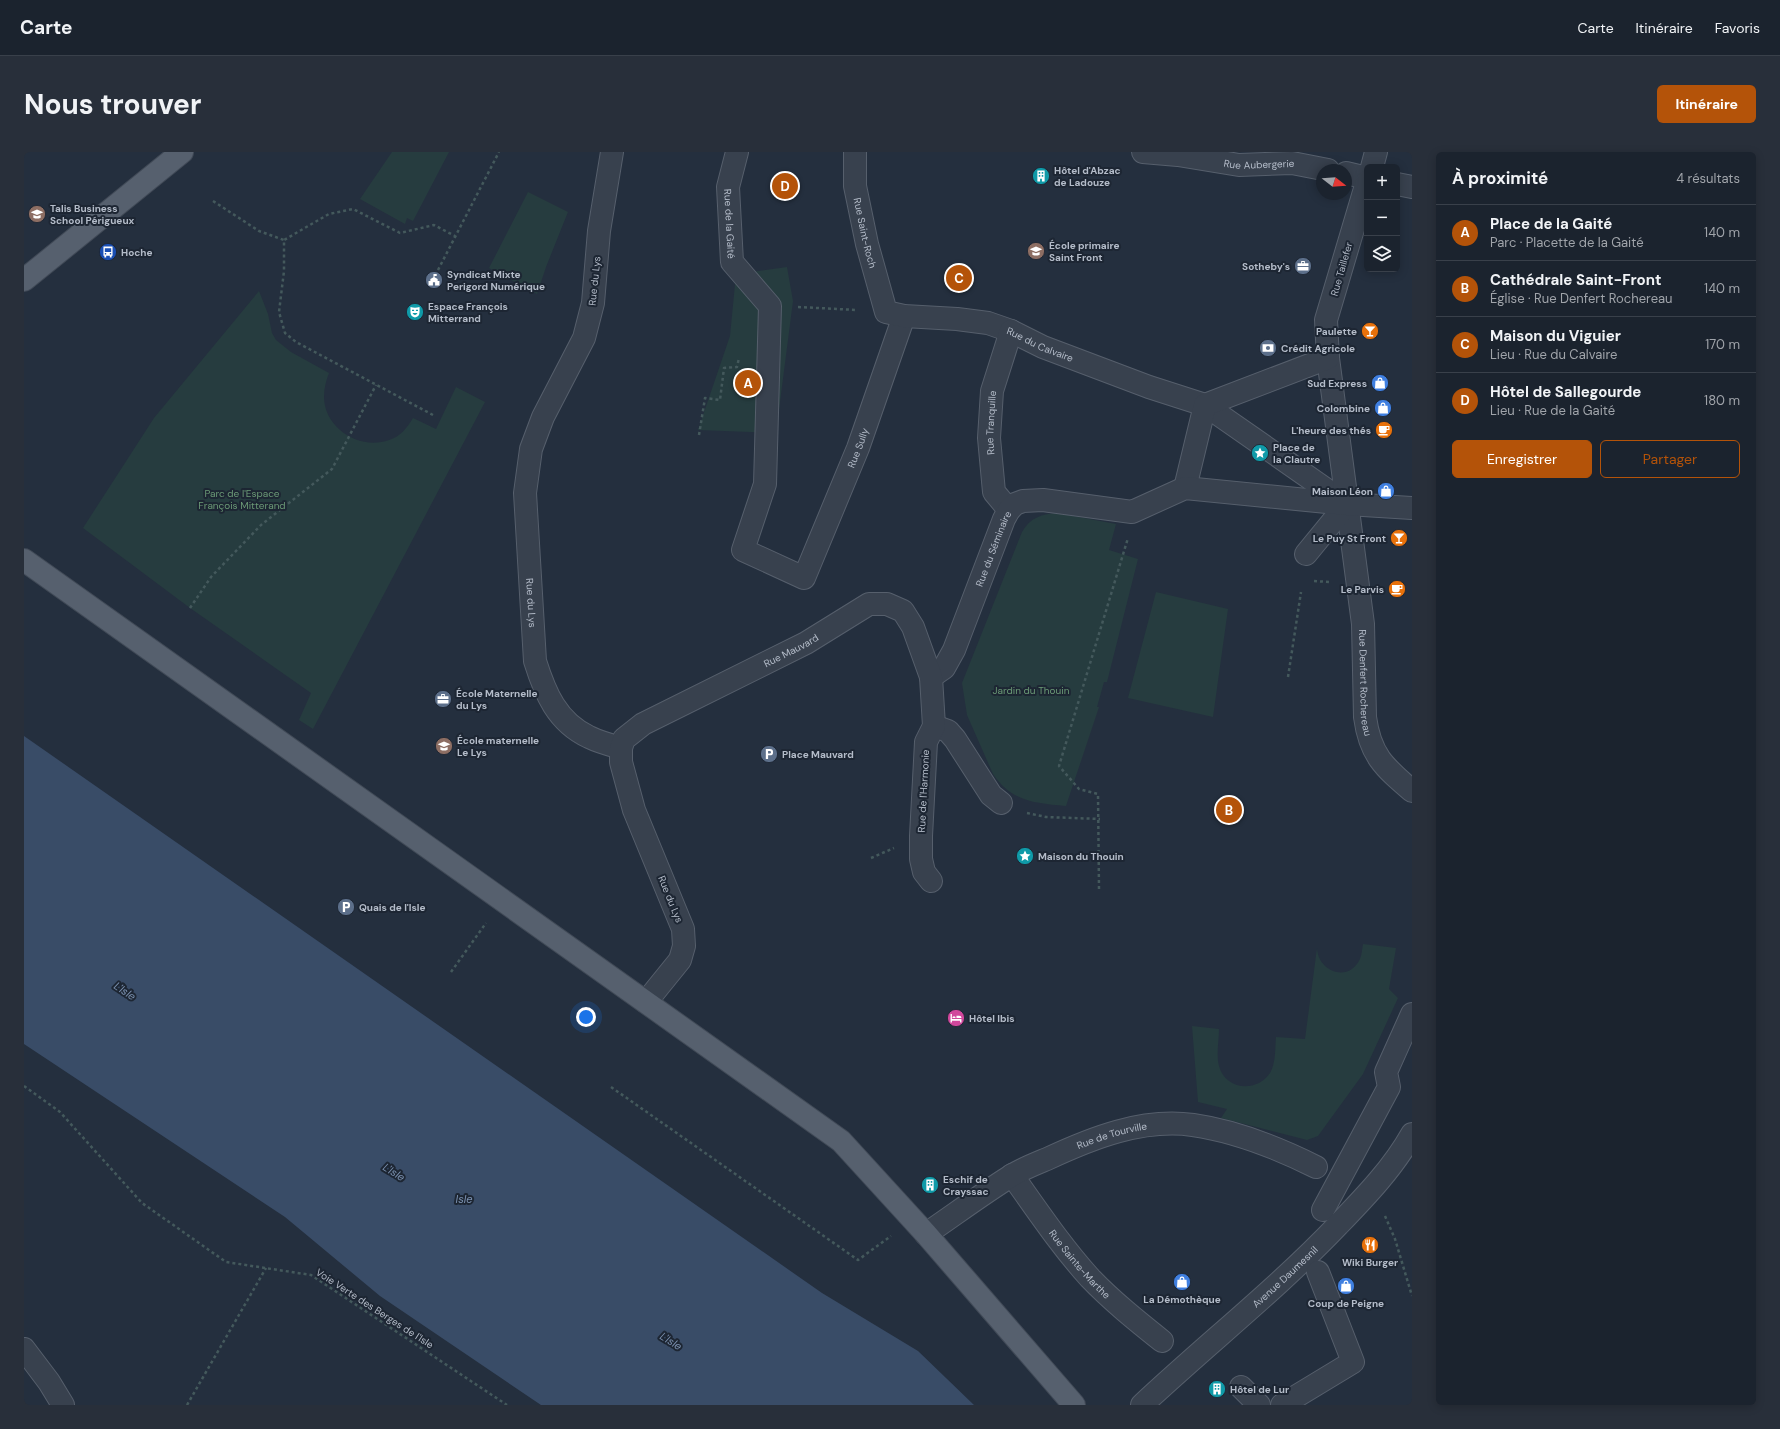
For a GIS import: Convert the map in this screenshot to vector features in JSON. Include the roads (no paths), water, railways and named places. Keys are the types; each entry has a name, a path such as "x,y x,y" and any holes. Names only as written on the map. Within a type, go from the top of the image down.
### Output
{"main road":[{"path":"26,273 182,152"},
{"path":"24,560 841,1141 926,1234 1074,1405"}],"street":[{"name":"Rue du Lys","path":"612,152 599,231 593,303 584,338 542,417 531,449 526,493 535,661 542,684 554,707 569,724 588,737 621,748 620,762 634,810 683,929 684,946 680,960 646,1002"},
{"name":"Rue de la Gaité","path":"737,152 728,187 732,262 770,306 765,484 743,550 804,578"},
{"name":"Rue Saint-Roch","path":"855,152 855,186 867,244 895,314"},
{"name":"Rue Aubergerie","path":"1143,152 1178,155 1239,165 1291,157 1316,166"},
{"path":"1373,164 1376,152"},
{"path":"1352,175 1364,177"},
{"path":"1400,185 1412,187"},
{"name":"Rue Taillefer","path":"1328,358 1326,320 1364,192"},
{"name":"Rue du Calvaire","path":"895,314 980,322 1011,332 1050,350 1149,387 1197,402 1348,504"},
{"name":"Rue Sully","path":"804,578 858,448 895,314"},
{"name":"Rue Tranquille","path":"1009,510 994,492 988,438 992,391 1011,332"},
{"path":"1306,554 1348,504 1328,358 1197,402 1185,488 1348,504 1412,508"},
{"name":"Rue du Séminaire","path":"931,677 944,668 954,650 998,534 1009,510 1015,504 1031,500 1043,500 1132,512 1185,488"},
{"name":"Rue Denfert Rochereau","path":"1348,504 1363,624 1365,717 1369,742 1385,766 1412,791"},
{"name":"Rue Mauvard","path":"621,748 624,739 643,724 806,643 869,604 887,604 903,611 913,627 931,677"},
{"name":"Rue de l'Harmonie","path":"931,677 934,726 926,742 921,830 921,859 924,872 931,881"},
{"path":"934,726 948,731 955,739 991,795 1001,803"},
{"path":"1323,1210 1389,1087 1377,1077 1412,1014"},
{"name":"Rue de Tourville","path":"926,1234 1012,1175 1071,1148 1108,1134 1139,1127 1160,1124 1192,1125 1230,1134 1275,1148 1316,1167"},
{"name":"Avenue Daumesnil","path":"1142,1405 1310,1254 1367,1195 1396,1158 1412,1134"},
{"name":"Rue Sainte-Marthe","path":"1012,1175 1048,1226 1090,1277 1124,1311 1162,1341"},
{"path":"1282,1405 1353,1362 1318,1272"},
{"path":"24,1349 49,1382 63,1405"},
{"path":"1241,1387 1259,1405"}],"water":[{"name":"Isle","path":"24,736 822,1293 918,1351 974,1405 541,1405 380,1296 285,1217 24,1044"}],"place":[{"name":"Hôtel d'Abzac de Ladouze","path":"1041,176"},
{"name":"Hôtel de Sallegourde","path":"785,186"},
{"name":"Talis Business School Périgueux","path":"37,214"},
{"name":"École primaire Saint Front","path":"1036,251"},
{"name":"Hoche","path":"108,252"},
{"name":"Sotheby's","path":"1303,266"},
{"name":"Maison du Viguier","path":"959,278"},
{"name":"Syndicat Mixte Perigord Numérique","path":"434,280"},
{"name":"Espace François Mitterrand","path":"415,312"},
{"name":"Paulette","path":"1370,331"},
{"name":"Crédit Agricole","path":"1268,348"},
{"name":"Place de la Gaité","path":"748,383"},
{"name":"Sud Express","path":"1380,383"},
{"name":"Colombine","path":"1383,408"},
{"name":"L'heure des thés","path":"1384,430"},
{"name":"Place de la Clautre","path":"1260,453"},
{"name":"Maison Léon","path":"1386,491"},
{"name":"Le Puy St Front","path":"1399,538"},
{"name":"Le Parvis","path":"1397,589"},
{"name":"École Maternelle du Lys","path":"443,699"},
{"name":"École maternelle Le Lys","path":"444,746"},
{"name":"Place Mauvard","path":"769,754"},
{"name":"Cathédrale Saint-Front","path":"1229,810"},
{"name":"Maison du Thouin","path":"1025,856"},
{"name":"Quais de l'Isle","path":"346,907"},
{"name":"Hôtel Ibis","path":"956,1018"},
{"name":"Eschif de Crayssac","path":"930,1185"},
{"name":"Wiki Burger","path":"1370,1245"},
{"name":"La Démothèque","path":"1182,1282"},
{"name":"Coup de Peigne","path":"1346,1286"},
{"name":"Hôtel de Lur","path":"1217,1389"}],"park label":[{"name":"Parc de l'Espace François Mitterand","path":"242,498"},
{"name":"Jardin du Thouin","path":"1031,690"}],"water label":[{"name":"L'Isle","path":"125,991"},
{"name":"L'Isle","path":"394,1172"},
{"name":"L'Isle","path":"671,1341"}]}
